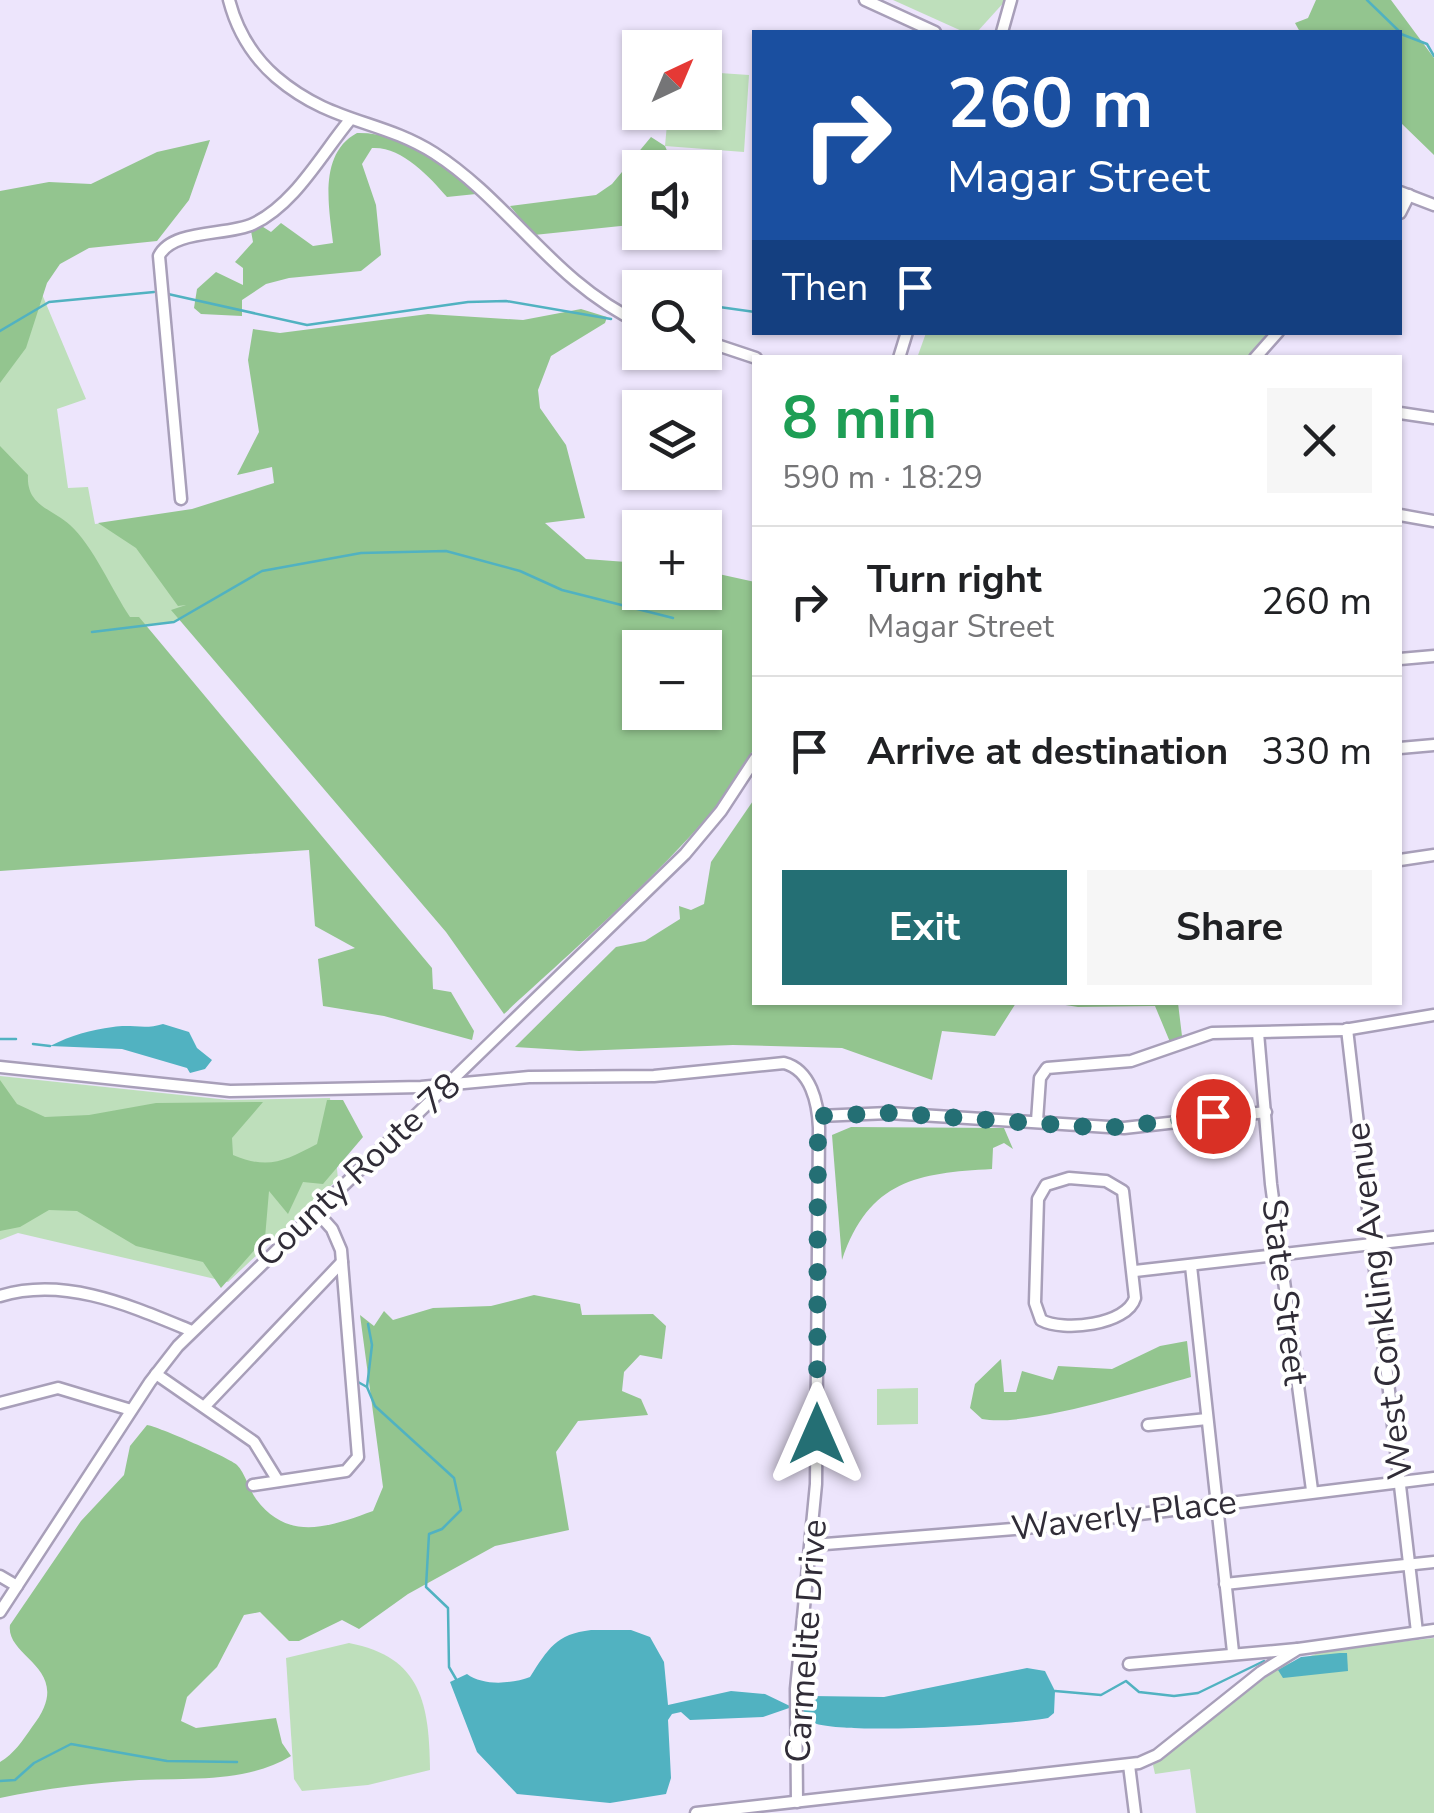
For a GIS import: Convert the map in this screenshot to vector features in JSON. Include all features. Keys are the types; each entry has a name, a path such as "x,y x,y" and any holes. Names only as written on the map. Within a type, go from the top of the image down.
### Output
{"street":[{"path":"229,0 240,33 266,68 301,96 349,121 409,140 436,154 554,264 622,313"},
{"path":"865,0 931,30"},
{"path":"1003,30 1011,0"},
{"path":"182,499 158,266 162,250 171,243 259,221 293,191 349,121"},
{"path":"1404,194 1434,205"},
{"path":"1258,355 1275,335"},
{"path":"722,347 752,357"},
{"path":"1402,413 1434,418"},
{"path":"1402,516 1434,521"},
{"path":"1402,659 1434,656"},
{"path":"1402,748 1434,745"},
{"name":"County Route 78","path":"0,1612 131,1410 192,1331 685,854 721,812 752,764"},
{"path":"1402,860 1434,856"},
{"path":"1037,1121 1040,1078 1047,1068 1131,1061 1212,1033 1347,1029 1434,1015"},
{"name":"West Conkling Avenue","path":"1347,1029 1417,1632"},
{"name":"State Street","path":"1258,1033 1280,1256 1312,1490"},
{"name":"Carmelite Drive","path":"448,1085 529,1077 678,1075 777,1064 795,1067 806,1078 818,1116 813,1545 796,1689 796,1802"},
{"path":"0,1067 230,1091 448,1085"},
{"path":"818,1116 889,1113 1124,1128 1266,1112"},
{"path":"1061,1178 1082,1179 1122,1189 1135,1271 1135,1298 1122,1315 1058,1326 1042,1320 1034,1303 1038,1199 1046,1185 1061,1178"},
{"path":"253,1485 352,1467 358,1458 342,1262 335,1234 315,1210"},
{"path":"1135,1271 1434,1236"},
{"path":"205,1406 342,1262"},
{"path":"1190,1266 1233,1652"},
{"path":"0,1296 36,1288 61,1288 192,1331"},
{"path":"156,1374 254,1442 278,1481"},
{"path":"0,1404 58,1388 131,1410"},
{"path":"1148,1425 1207,1419"},
{"name":"Waverly Place","path":"813,1545 1010,1530 1434,1478"},
{"path":"1225,1584 1434,1562"},
{"path":"0,1576 17,1586"},
{"path":"1129,1664 1298,1649 1434,1630"},
{"path":"696,1813 1130,1764 1154,1756 1261,1672 1298,1649"},
{"path":"1130,1764 1135,1813"}],"green space":[{"path":"893,0 1006,0 979,30 960,30"},
{"path":"1316,0 1391,0 1434,58 1434,155 1402,124 1402,30 1299,30 1295,23 1308,18"},
{"path":"722,73 749,75 744,152 665,146 666,130 722,130"},
{"path":"357,133 407,144 476,194 447,197 404,157 372,148 362,164 376,205 381,255 361,271 266,284 242,300 242,316 201,314 194,308 197,289 216,272 243,285 243,268 235,262 253,242 251,231 260,225 271,232 281,223 313,246 333,243 331,168 336,154"},
{"path":"651,137 667,150 640,150"},
{"path":"210,140 189,200 157,241 89,248 60,264 47,283 26,348 0,383 0,191 49,182 91,184 157,152"},
{"path":"622,172 622,226 534,235 510,206 596,195"},
{"path":"0,194 86,399 57,409 68,488 88,487 95,524 276,506 622,593 622,610 688,610 752,627 286,585 174,622 0,638"},
{"path":"581,309 607,317 605,323 551,356 538,390 540,408 566,445 585,518 545,523 586,559 622,562 622,610 722,610 722,575 752,581 752,749 743,770 684,843 504,1014 446,932 171,610 186,605 178,606 136,548 98,523 192,509 274,483 272,467 237,475 259,432 248,360 253,329 280,333 428,314 523,320"},
{"path":"925,335 1265,335 1250,355 918,355"},
{"path":"0,446 28,475 36,500 70,525 86,544 130,617 139,617 432,968 433,989 451,992 474,1031 472,1040 384,1016 323,1006 318,959 355,948 315,926 309,850 0,871"},
{"path":"752,802 752,1005 1015,1005 995,1036 942,1031 932,1080 842,1048 733,1045 579,1051 515,1047 616,947 645,941 680,919 679,906 691,910 704,904 711,862"},
{"path":"1066,1005 1178,1005 1182,1036 1170,1042 1155,1006"},
{"path":"0,1076 229,1100 330,1098 338,1179 228,1282 18,1233 0,1240"},
{"path":"0,1080 17,1104 45,1117 89,1115 156,1103 263,1102 232,1138 233,1155 257,1162 285,1159 317,1144 327,1100 343,1100 363,1137 323,1184 303,1182 288,1214 269,1191 265,1238 221,1288 203,1262 136,1246 77,1211 49,1210 20,1227 0,1231"},
{"path":"851,1127 1004,1128 1013,1149 1004,1143 993,1148 992,1169 919,1178 882,1197 853,1233 842,1260 832,1135"},
{"path":"534,1295 580,1304 582,1315 653,1314 666,1326 662,1359 640,1355 624,1372 622,1391 641,1399 648,1415 578,1421 556,1452 569,1530 495,1546 408,1594 359,1629 342,1620 299,1641 289,1641 260,1612 244,1615 217,1667 187,1697 181,1721 196,1728 276,1718 282,1743 291,1756 274,1765 237,1775 104,1783 0,1798 0,1762 32,1727 44,1707 47,1691 44,1678 11,1637 10,1625 81,1521 124,1475 130,1446 147,1425 237,1465 256,1499 282,1521 310,1527 357,1517 373,1511 383,1487 360,1315 374,1326 384,1311 393,1320 433,1308 491,1306"},
{"path":"1187,1341 1191,1377 1027,1418 982,1419 970,1408 975,1384 1001,1359 1004,1392 1016,1392 1022,1371 1053,1380 1058,1366 1112,1369 1160,1346"},
{"path":"918,1388 918,1424 877,1425 877,1389"},
{"path":"1434,1638 1434,1813 1196,1813 1190,1769 1155,1774 1153,1765 1279,1667 1327,1650"},
{"path":"349,1643 392,1659 416,1687 427,1724 430,1770 368,1785 302,1791 294,1779 286,1658"}],"water":[{"path":"163,1024 189,1032 197,1048 212,1060 205,1069 190,1073 187,1068 122,1049 50,1046 97,1030"},
{"path":"591,1630 631,1630 650,1637 664,1662 668,1705 731,1691 765,1694 792,1707 763,1717 690,1720 681,1712 672,1714 668,1720 671,1778 666,1794 610,1803 517,1794 477,1752 450,1682 467,1674 497,1683 530,1677 561,1639"},
{"path":"1347,1653 1348,1671 1283,1678 1278,1670 1301,1657"},
{"path":"1027,1668 1045,1671 1055,1691 1054,1713 1048,1718 965,1726 831,1727 814,1723 800,1705 811,1696 884,1697"}],"waterway":[{"path":"1367,0 1398,30"},
{"path":"1402,34 1427,44 1434,56"},
{"path":"0,331 49,302 154,292"},
{"path":"168,294 307,325 468,302 506,301 611,319"},
{"path":"722,307 752,312"},
{"path":"92,632 174,622 262,571 361,553 446,551 520,571 562,590 673,618"},
{"path":"0,1039 16,1039"},
{"path":"33,1044 50,1046"},
{"path":"367,1387 372,1345 368,1324"},
{"path":"358,1382 367,1387 375,1406 454,1478 461,1510 442,1529 429,1534 426,1587 448,1608 449,1667 456,1679"},
{"path":"1055,1691 1101,1695 1126,1681 1139,1692 1174,1696 1198,1693 1264,1661"},
{"path":"0,1781 15,1780 34,1763 71,1744 167,1761 237,1762"}],"route":[{"path":"817,1434 818,1116 889,1113 1106,1128 1142,1127 1213,1116"}]}
